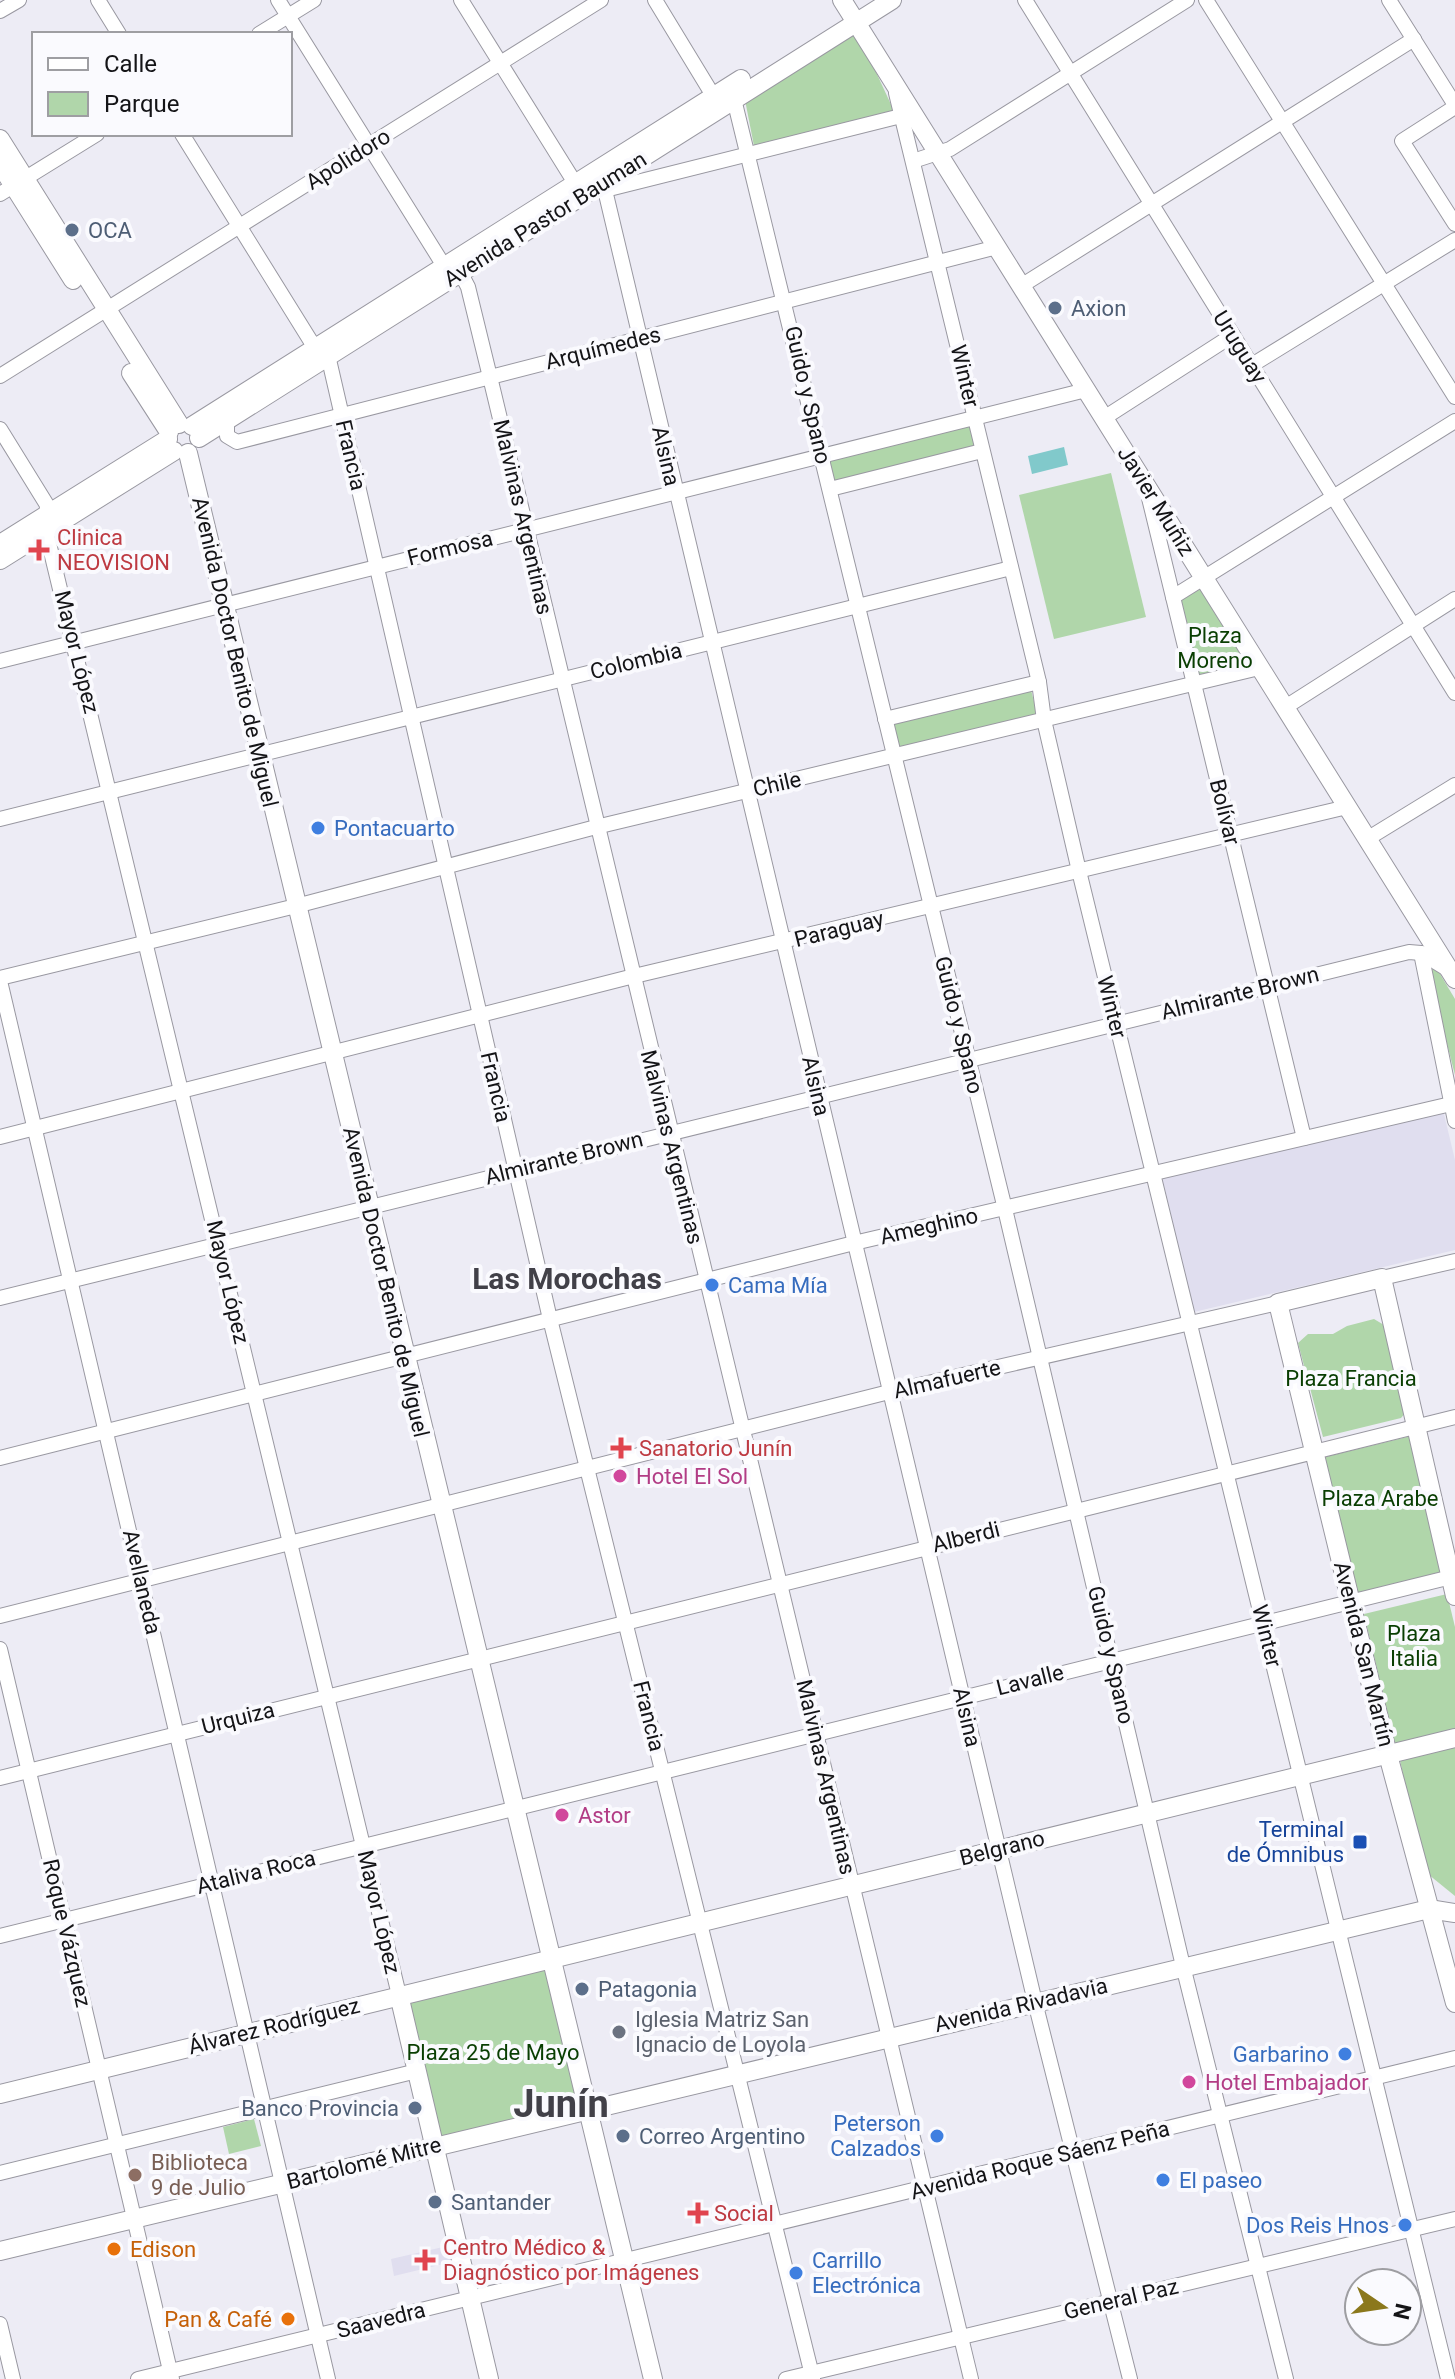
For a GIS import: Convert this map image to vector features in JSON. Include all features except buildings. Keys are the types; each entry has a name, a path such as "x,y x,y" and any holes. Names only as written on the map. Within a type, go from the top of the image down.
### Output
{"main road":[{"name":"Avenida Pastor Bauman","path":"181,438 579,190 601,182 870,0"},
{"name":"Avenida Pastor Bauman","path":"849,12 892,0"},
{"name":"Javier Muñiz","path":"849,12 893,82 907,114 938,154 1453,972"},
{"name":"Avenida Doctor Benito de Miguel","path":"0,139 13,186"},
{"name":"Avenida Doctor Benito de Miguel","path":"0,164 181,438 260,754 548,1958 653,2379"},
{"name":"Avenida Pastor Bauman","path":"181,438 227,420 321,352"},
{"path":"0,560 48,522 181,438"},
{"path":"0,544 48,522"},
{"path":"1382,1278 1454,1583"},
{"name":"Almafuerte","path":"1278,1303 1382,1278"},
{"name":"Avenida San Martín","path":"1278,1303 1388,1755 1455,2003"},
{"name":"Belgrano","path":"548,1958 1455,1738"},
{"name":"Avenida Rivadavia","path":"587,2110 1429,1909 1455,1913"},
{"name":"Álvarez Rodríguez","path":"0,2094 548,1958"},
{"name":"Mayor López","path":"399,1995 489,2379"},
{"name":"Bartolomé Mitre","path":"0,2251 587,2110"}],"street":[{"path":"0,11 19,0"},
{"path":"98,0 118,32"},
{"name":"Malvinas Argentinas","path":"278,0 368,147 453,269 490,377 630,977 743,1429 971,2379"},
{"path":"262,32 314,0"},
{"path":"461,0 579,190"},
{"name":"Apolidoro","path":"0,376 601,0"},
{"name":"Guido y Spano","path":"655,0 725,97 750,152 1005,1209 1183,1966 1286,2379"},
{"path":"913,161 938,154 1187,0"},
{"path":"1206,0 1455,397"},
{"path":"1389,0 1455,106 1402,141 1455,224"},
{"name":"Uruguay","path":"1030,2 1069,74 1455,693"},
{"path":"1021,286 1414,39"},
{"path":"601,182 750,152 907,114"},
{"name":"Winter","path":"907,114 913,161 1039,682 1044,720 1079,871 1451,2379"},
{"path":"13,186 94,136"},
{"name":"Francia","path":"183,136 321,352 342,415 550,1319 812,2376"},
{"name":"Alsina","path":"601,182 998,1849 1130,2379"},
{"path":"1252,365 1455,240"},
{"name":"Arquímedes","path":"227,420 227,436 237,442 997,247"},
{"path":"1104,418 1233,335"},
{"name":"Formosa","path":"0,661 1086,390"},
{"path":"1173,597 1455,421"},
{"name":"Mayor López","path":"0,429 47,505 48,522 75,642 399,1995"},
{"path":"830,489 982,451"},
{"name":"Bolívar","path":"1146,486 1304,1138"},
{"name":"Colombia","path":"0,819 1011,568"},
{"path":"1284,708 1455,599"},
{"name":"Chile","path":"0,980 596,827 1259,668"},
{"path":"885,719 1039,682"},
{"path":"1367,839 1455,785"},
{"name":"Paraguay","path":"0,1137 630,977 1347,807"},
{"name":"Almirante Brown","path":"0,1298 1116,1023 1409,952 1421,953"},
{"path":"1421,953 1453,972"},
{"path":"1421,953 1455,1121"},
{"name":"Avellaneda","path":"0,980 328,2379"},
{"name":"Ameghino","path":"0,1458 854,1243 1453,1103"},
{"name":"Almafuerte","path":"1382,1278 1455,1261"},
{"name":"Almafuerte","path":"0,1616 889,1392 1278,1303"},
{"name":"Alberdi","path":"476,1657 1455,1417"},
{"name":"Lavalle","path":"512,1808 1351,1602 1454,1583"},
{"name":"Roque Vázquez","path":"0,1649 171,2375"},
{"name":"Urquiza","path":"0,1778 476,1657"},
{"name":"Ataliva Roca","path":"0,1936 512,1808"},
{"name":"Avenida Roque Sáenz Peña","path":"624,2261 1455,2058"},
{"path":"0,2173 417,2071"},
{"name":"General Paz","path":"786,2379 812,2376 961,2337 1455,2219"},
{"name":"Saavedra","path":"138,2379 171,2375 624,2261"},
{"path":"0,2324 13,2379"}],"shaded area":[{"path":"1443,1110 1455,1160 1455,1250 1194,1312 1162,1177"},
{"name":"Centro Médico & Diagnóstico por Imágenes","path":"456,2244 460,2260 394,2276 391,2259"}],"green space":[{"path":"857,31 894,111 754,146 745,100"},
{"path":"971,422 978,447 834,484 827,458"},
{"path":"1111,473 1146,617 1054,639 1019,495"},
{"name":"Plaza Moreno","path":"1203,582 1255,665 1197,679 1177,598"},
{"path":"1031,690 1038,717 898,750 892,723"},
{"path":"1431,967 1437,969 1455,999 1455,1075 1429,973"},
{"name":"Plaza Francia","path":"1374,1319 1384,1325 1406,1412 1401,1418 1323,1437 1298,1343 1308,1334 1333,1334 1347,1326"},
{"name":"Plaza Arabe","path":"1411,1436 1443,1577 1359,1597 1325,1457"},
{"name":"Plaza Italia","path":"1447,1594 1455,1627 1455,1730 1395,1744 1364,1614"},
{"path":"1455,1746 1455,1896 1423,1870 1400,1760"},
{"name":"Plaza 25 de Mayo","path":"548,1958 587,2110 436,2146 399,1995"},
{"path":"254,2119 261,2146 229,2154 223,2127"}],"water":[{"path":"1064,447 1068,465 1032,474 1028,456"}],"place":[{"name":"OCA","path":"72,230"},
{"name":"Axion","path":"1055,308"},
{"name":"Clinica NEOVISION","path":"39,550"},
{"name":"Pontacuarto","path":"318,828"},
{"name":"Cama Mía","path":"712,1285"},
{"name":"Sanatorio Junín","path":"621,1448"},
{"name":"Hotel El Sol","path":"620,1476"},
{"name":"Astor","path":"562,1815"},
{"name":"Terminal de Ómnibus","path":"1360,1842"},
{"name":"Patagonia","path":"582,1989"},
{"name":"Iglesia Matriz San Ignacio de Loyola","path":"619,2032"},
{"name":"Garbarino","path":"1345,2054"},
{"name":"Hotel Embajador","path":"1189,2082"},
{"name":"Banco Provincia","path":"415,2108"},
{"name":"Correo Argentino","path":"623,2136"},
{"name":"Peterson Calzados","path":"937,2136"},
{"name":"Biblioteca 9 de Julio","path":"135,2175"},
{"name":"El paseo","path":"1163,2180"},
{"name":"Santander","path":"435,2202"},
{"name":"Social","path":"698,2213"},
{"name":"Dos Reis Hnos","path":"1405,2225"},
{"name":"Edison","path":"114,2249"},
{"name":"Centro Médico & Diagnóstico por Imágenes","path":"425,2260"},
{"name":"Carrillo Electrónica","path":"796,2273"},
{"name":"Pan & Café","path":"288,2319"}],"district":[{"name":"Las Morochas","path":"567,1278"},
{"name":"Junín","path":"561,2104"}]}
